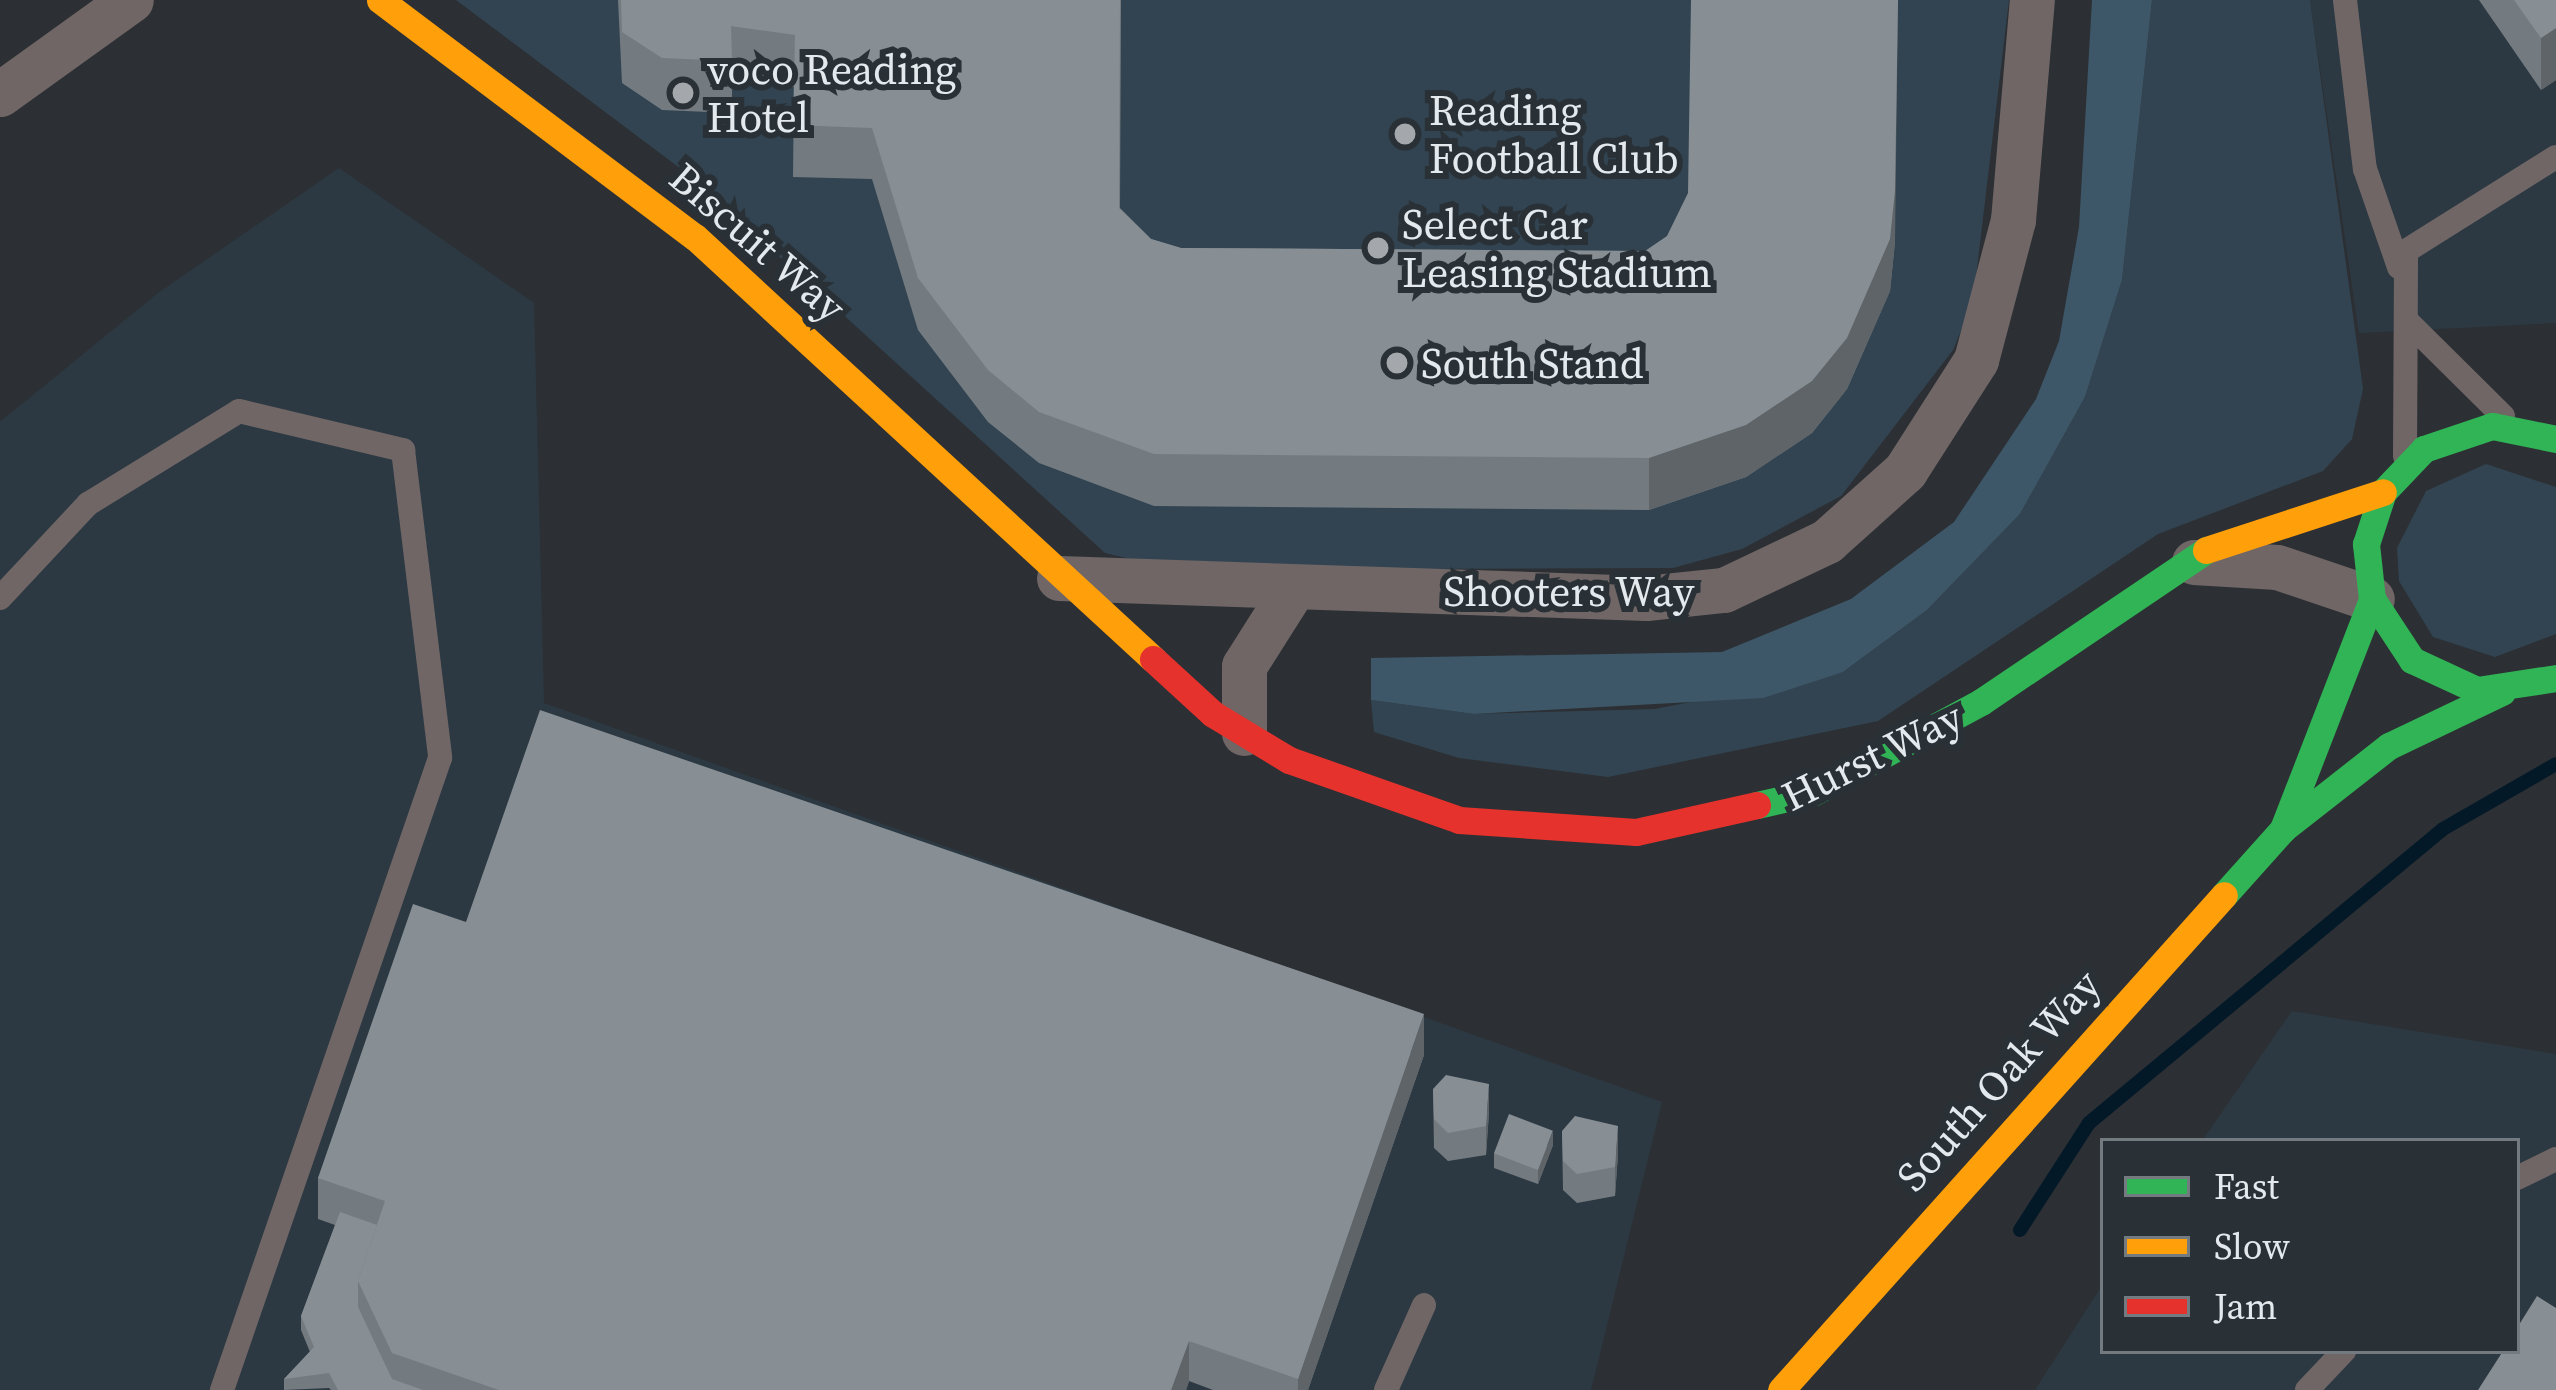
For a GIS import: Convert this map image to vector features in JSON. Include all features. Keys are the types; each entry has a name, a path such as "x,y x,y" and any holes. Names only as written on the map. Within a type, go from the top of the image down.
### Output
{"street":[{"path":"0,94 131,0"},
{"name":"Biscuit Way","path":"380,0 695,237 1057,578"},
{"name":"Shooters Way","path":"1057,578 1646,598 1724,590 1827,541 1906,471 1976,360 2013,220 2032,0"},
{"path":"2501,692 2453,684 2412,660 2372,599 2366,544 2384,492 2405,464 2469,430 2517,428 2556,439"},
{"name":"Hurst Way","path":"1057,578 1244,734 1459,820 1576,832 1696,825 1867,769 2223,538 2384,492"},
{"path":"2189,561 2277,568 2372,599"},
{"path":"1244,734 1244,666 1294,587"},
{"name":"South Oak Way","path":"2282,830 2372,599"},
{"name":"South Oak Way","path":"1780,1390 2282,830 2389,746 2501,692 2556,678"}],"lane":[{"path":"2345,0 2366,169 2399,267 2407,321 2405,464"},
{"path":"2399,267 2422,238 2556,157"},
{"path":"2407,321 2517,428"},
{"path":"0,598 88,503 239,411 403,450 440,758 222,1390"},
{"path":"2520,1177 2556,1160"},
{"path":"1386,1390 1424,1305"},
{"path":"2307,1390 2341,1354"}],"shaded area":[{"name":"Select Car Leasing Stadium","path":"456,0 2009,0 1973,302 1953,350 1841,496 1742,549 1673,568 1177,570 1105,553 693,178"},
{"path":"2092,0 2152,0 2122,280 2085,397 2020,514 1927,610 1843,672 1763,698 1474,714 1371,700 1371,658 1722,652 1851,599 1954,522 2036,399 2059,341 2079,227"},
{"path":"2152,0 2310,0 2363,389 2352,439 2323,471 2158,534 1878,721 1608,777 1459,758 1374,732 1371,700 1474,714 1655,709 1843,672 1927,610 2020,514 2085,397 2122,280"},
{"path":"2310,0 2556,0 2556,323 2359,333"},
{"path":"339,168 534,303 544,703 1662,1102 1591,1390 0,1390 0,422 158,293"},
{"path":"2486,464 2556,487 2556,634 2495,657 2433,637 2399,581 2397,548 2426,491"},
{"path":"2292,1011 2556,1054 2556,1390 2035,1390 2100,1289 2100,1354 2520,1354 2520,1138 2204,1138"}],"building":[{"path":"621,0 1120,0 1119,208 1151,239 1181,248 1645,251 1667,236 1688,193 1691,0 1898,0 1890,239 1847,338 1812,381 1746,425 1649,458 1154,454 1039,412 988,370 918,278 872,128 793,125 795,35 731,26 732,61 662,58 622,32"},
{"path":"2514,0 2556,0 2556,28 2541,38"},
{"path":"540,710 1424,1014 1298,1379 1189,1341 1171,1390 499,1390 392,1353 358,1281 385,1201 318,1178 413,904 466,922"},
{"path":"1446,1075 1489,1084 1486,1126 1448,1133 1434,1119 1433,1089"},
{"path":"1509,1114 1553,1131 1538,1170 1494,1153"},
{"path":"1575,1116 1618,1126 1615,1167 1577,1174 1563,1161 1562,1131"},
{"path":"340,1212 377,1225 358,1281 358,1307 392,1379 423,1390 338,1390 329,1373 284,1379 314,1347 301,1316"},
{"path":"2537,1296 2556,1308 2556,1390 2478,1390 2501,1354 2520,1354 2520,1323"}],"waterway":[{"path":"2020,1230 2089,1123 2443,829 2556,764"}],"traffic: fast":[{"path":"2556,439 2492,426 2424,449 2383,492 2366,544 2372,599 2412,660 2477,690 2556,678"},
{"path":"1757,805 1814,792 1981,702 2206,550"},
{"path":"2283,829 2372,599"},
{"path":"2224,895 2283,829 2389,746 2502,692"}],"traffic: slow":[{"path":"380,0 695,237 1153,659"},
{"path":"2206,550 2383,492"},
{"path":"1781,1390 2224,895"}],"traffic: jam":[{"path":"1153,659 1213,714 1289,760 1459,820 1636,832 1757,805"}],"place":[{"name":"voco Reading Hotel","path":"683,93"},
{"name":"Reading Football Club","path":"1405,134"},
{"name":"Select Car Leasing Stadium","path":"1378,248"},
{"name":"South Stand","path":"1397,363"}]}
